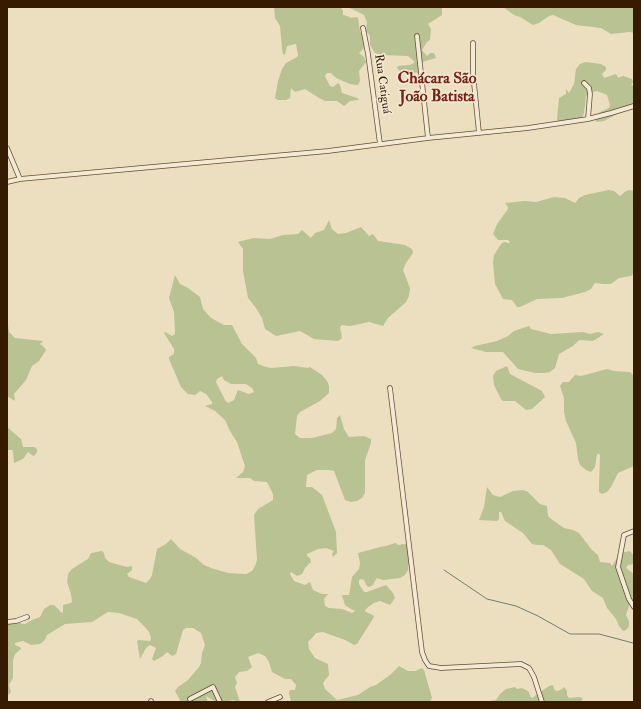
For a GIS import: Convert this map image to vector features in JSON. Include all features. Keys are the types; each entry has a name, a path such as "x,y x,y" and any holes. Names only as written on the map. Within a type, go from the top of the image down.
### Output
{"street":[{"name":"Rua Catiguá","path":"363,28 380,144"},
{"path":"417,36 428,138"},
{"path":"473,43 473,73 479,133"},
{"path":"584,82 589,88 590,94 588,119"},
{"path":"7,182 20,179 328,151 479,133 588,119 634,106"},
{"path":"7,148 20,179"},
{"path":"390,388 422,652 425,660 429,666 441,668 521,664 529,668 534,677 542,702"},
{"path":"634,531 624,535 618,567 629,599 634,607"},
{"path":"7,622 16,621 27,617"},
{"path":"190,700 213,687 220,702"},
{"path":"268,702 280,697"}],"green space":[{"path":"274,7 335,7 341,8 343,15 351,18 358,18 360,31 365,40 364,48 359,53 364,57 366,62 359,71 360,81 358,85 350,84 336,78 331,73 327,73 325,76 330,86 333,87 338,83 342,93 357,98 359,99 358,100 350,101 344,106 337,101 325,101 305,89 295,92 291,88 290,98 286,100 278,100 275,98 282,69 286,63 298,55 296,44 287,46 285,55 283,54 280,26 275,18"},
{"path":"348,7 442,7 442,15 428,24 431,29 430,40 422,50 427,56 430,53 434,53 436,58 422,62 422,75 419,73 400,71 397,68 398,66 410,65 414,63 414,61 408,56 381,55 375,53 370,45 370,36 366,31 367,22 364,15"},
{"path":"503,7 634,7 634,33 611,34 601,28 576,25 553,15 533,25 514,15"},
{"path":"586,62 601,64 606,67 606,70 602,74 604,78 616,74 618,78 623,76 632,79 633,82 631,85 634,86 634,105 628,105 619,113 604,121 597,122 595,120 596,116 600,112 609,108 610,105 607,95 597,91 589,93 586,96 584,113 581,121 560,125 557,119 559,98 566,94 566,89 569,93 574,84 576,69 580,64"},
{"path":"609,190 614,191 620,196 626,191 634,191 634,273 631,276 619,278 611,284 595,283 591,289 585,292 562,298 537,299 520,307 517,307 512,300 503,299 495,284 493,262 494,255 501,244 504,242 510,242 508,240 498,240 493,234 497,224 508,209 505,203 525,201 536,202 554,197 565,198 575,203 579,198 585,195"},
{"path":"329,220 332,229 338,234 346,233 361,227 369,236 373,234 378,241 405,245 412,249 413,253 403,270 410,288 409,296 406,302 388,318 383,326 369,322 350,326 342,325 340,327 342,338 338,341 314,339 300,331 276,336 265,329 262,318 248,298 243,271 243,249 238,242 253,238 270,239 283,235 298,234 302,230 311,238 315,233 324,230"},
{"path":"175,275 180,284 200,297 203,309 211,318 224,325 232,325 242,344 256,358 258,364 271,368 294,366 310,367 322,375 329,386 329,393 320,401 300,412 297,416 295,434 300,438 312,438 332,433 336,429 337,418 340,415 344,429 349,437 364,436 371,439 365,460 365,493 362,498 357,501 351,502 345,500 334,471 317,470 307,475 306,487 312,487 322,495 336,532 337,553 333,557 332,554 334,551 326,548 318,549 307,554 311,562 302,574 297,576 291,572 290,574 294,581 305,585 310,582 313,590 322,594 328,594 324,599 325,606 329,608 342,609 352,613 355,611 345,605 342,595 349,595 352,577 359,569 360,563 358,553 396,543 398,545 408,545 410,552 408,570 405,575 400,578 383,580 377,578 373,585 369,587 364,580 359,580 359,584 364,592 386,585 393,593 395,598 390,605 380,601 374,603 365,610 374,617 357,644 354,645 323,632 316,633 308,642 309,649 315,658 328,664 329,675 323,683 325,689 337,700 358,695 376,685 390,675 399,666 408,671 415,671 422,668 424,670 432,698 430,702 291,702 289,693 290,690 295,690 296,685 291,679 285,679 272,672 269,662 265,656 258,653 248,657 252,667 247,671 239,672 235,677 237,683 235,687 240,702 233,700 216,702 206,696 208,702 181,702 175,691 188,680 201,663 205,645 201,633 193,628 186,628 183,630 176,654 172,656 167,652 154,661 152,659 156,648 150,645 146,648 140,659 137,641 150,641 151,638 149,632 137,619 119,613 108,612 92,622 65,624 47,635 45,640 40,644 31,645 23,641 15,643 15,645 21,649 15,654 13,660 13,678 9,685 11,692 7,696 7,624 18,621 25,624 40,617 44,609 50,605 54,605 63,613 63,605 71,603 72,601 67,582 68,574 72,569 88,559 91,553 102,551 105,558 109,562 127,567 132,566 132,570 127,574 129,577 146,583 152,575 157,549 171,539 180,549 211,568 228,573 246,574 252,571 255,566 257,560 254,515 258,509 273,500 273,494 267,482 254,481 250,478 236,478 243,472 245,466 237,442 225,420 215,411 205,406 212,404 206,394 200,391 195,395 188,394 181,387 169,359 169,357 174,354 174,349 164,333 165,332 172,336 175,334 174,312 169,298","holes":["222,376 224,380 231,384 246,384 252,388 254,392 249,394 238,390 234,400 228,403 216,382 217,379"]},
{"path":"8,325 9,332 15,338 43,341 40,344 46,350 39,361 32,366 26,380 14,394 15,401 7,396"},
{"path":"529,326 531,329 551,334 583,332 590,334 598,332 604,334 593,341 579,340 573,346 559,354 555,368 550,372 545,373 535,373 518,369 503,352 486,352 471,348 497,341 508,336 514,331"},
{"path":"507,366 510,374 542,391 545,397 532,409 526,410 515,401 503,401 501,399 494,385 493,376 496,371"},
{"path":"607,369 630,372 634,376 634,466 618,473 611,487 607,492 602,494 599,492 600,455 597,454 595,467 591,472 580,465 576,443 566,421 564,412 564,398 560,386 563,382 569,382 575,375 581,376"},
{"path":"7,427 21,439 23,447 34,447 37,449 35,455 33,456 28,452 23,459 14,463 12,450 7,450"},
{"path":"487,487 493,495 500,497 513,491 523,490 528,492 540,504 547,506 548,516 550,518 564,528 579,533 592,550 598,555 600,562 610,563 612,566 620,553 630,551 634,556 634,564 628,565 626,568 634,574 634,599 629,606 626,615 629,621 629,626 626,630 623,631 607,608 603,598 592,591 584,579 560,564 551,550 543,545 532,544 523,533 505,521 501,512 499,512 499,519 497,521 479,520 484,507"},
{"path":"553,685 556,691 561,690 564,687 569,698 580,697 583,699 580,702 489,702 496,700 506,689 515,687 517,689 522,688 529,692 532,698 549,686"}],"waterway":[{"path":"444,570 487,599 516,606 538,616 570,634 599,634 633,643"}],"district":[{"name":"Chácara São João Batista","path":"437,89"}]}
